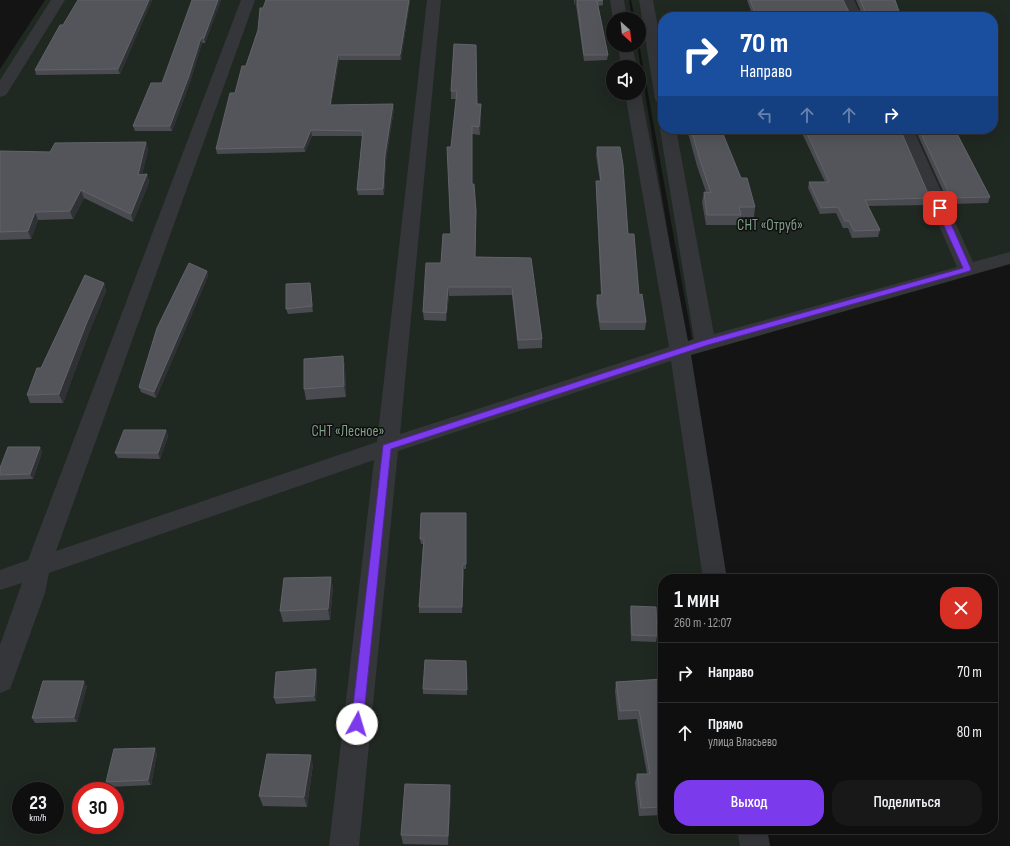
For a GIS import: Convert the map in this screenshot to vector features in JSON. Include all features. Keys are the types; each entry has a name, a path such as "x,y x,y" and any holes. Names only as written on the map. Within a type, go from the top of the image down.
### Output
{"street":[{"path":"0,92 58,0"},
{"path":"0,681 32,593 38,566 248,0"},
{"path":"344,846 386,447 390,428 434,0"},
{"path":"617,0 619,12"},
{"path":"646,0 658,70"},
{"path":"847,0 853,12"},
{"path":"635,100 680,351 714,574"},
{"path":"669,134 705,343"},
{"path":"907,134 967,269"},
{"path":"0,580 386,447 705,343 1010,258"},
{"path":"753,834 755,846"}],"green space":[{"name":"СНТ «Лесное»","path":"45,0 629,0 631,12 606,12 606,52 638,52 639,60 606,60 606,100 646,100 724,574 658,574 658,834 768,834 770,846 0,846 0,69"},
{"name":"СНТ «Отруб»","path":"631,0 1010,0 1010,258 693,344 646,82 646,60 642,60 641,52 646,52 646,12 634,12"}],"building":[{"path":"78,0 149,0 118,69 35,70 60,25 63,25"},
{"path":"192,0 218,0 204,38 201,38 189,76 170,126 133,126 151,83 162,83"},
{"path":"266,0 409,0 400,55 338,55 330,105 393,104 385,155 383,189 357,190 363,131 311,130 304,147 216,149 230,93 235,93 242,66 246,66 258,30 260,8 263,8"},
{"path":"577,0 603,0 597,1 606,52 608,55 584,55"},
{"path":"750,0 843,0 849,12 755,12"},
{"path":"860,0 895,0 899,12 849,12 865,11"},
{"path":"454,44 476,45 477,104 481,104 479,127 472,126 472,184 474,184 476,211 475,257 531,258 542,339 518,340 512,287 448,287 446,313 423,312 426,263 441,263 443,234 451,234 447,147 451,147 457,91 451,91"},
{"path":"692,134 723,134 741,178 747,178 755,207 739,207 741,215 707,215 704,192 711,193"},
{"path":"807,134 902,134 930,198 865,200 880,230 854,231 849,221 845,221 838,207 821,208 809,182 829,182"},
{"path":"921,134 957,134 990,197 951,198"},
{"path":"146,142 138,175 147,174 131,214 81,190 70,211 35,212 28,231 0,232 0,151 50,152 55,143"},
{"path":"597,147 620,147 623,165 628,234 634,234 639,295 642,294 646,322 600,322 597,295 602,295 596,181 601,181"},
{"path":"189,263 207,271 154,392 139,387 157,328"},
{"path":"85,275 104,283 59,394 27,395 37,368 41,368"},
{"path":"310,283 312,306 286,309 286,284"},
{"path":"343,356 344,386 304,389 304,359"},
{"path":"124,430 166,430 158,453 115,453"},
{"path":"8,447 40,447 30,474 0,475 0,468"},
{"path":"421,513 466,513 466,564 463,564 462,607 419,607 424,539 420,539"},
{"path":"331,577 328,609 280,611 284,578"},
{"path":"631,606 656,607 657,636 632,635"},
{"path":"425,660 466,661 467,690 423,689"},
{"path":"316,669 314,696 274,698 276,672"},
{"path":"658,679 658,807 641,808 637,774 650,774 639,710 620,711 616,682"},
{"path":"43,681 84,681 74,717 32,718"},
{"path":"155,748 148,780 106,782 114,749"},
{"path":"267,754 311,755 304,797 259,796"},
{"path":"405,784 450,785 448,836 401,835"}],"route":[{"path":"357,724 386,447 705,343 967,269 940,208"}]}
